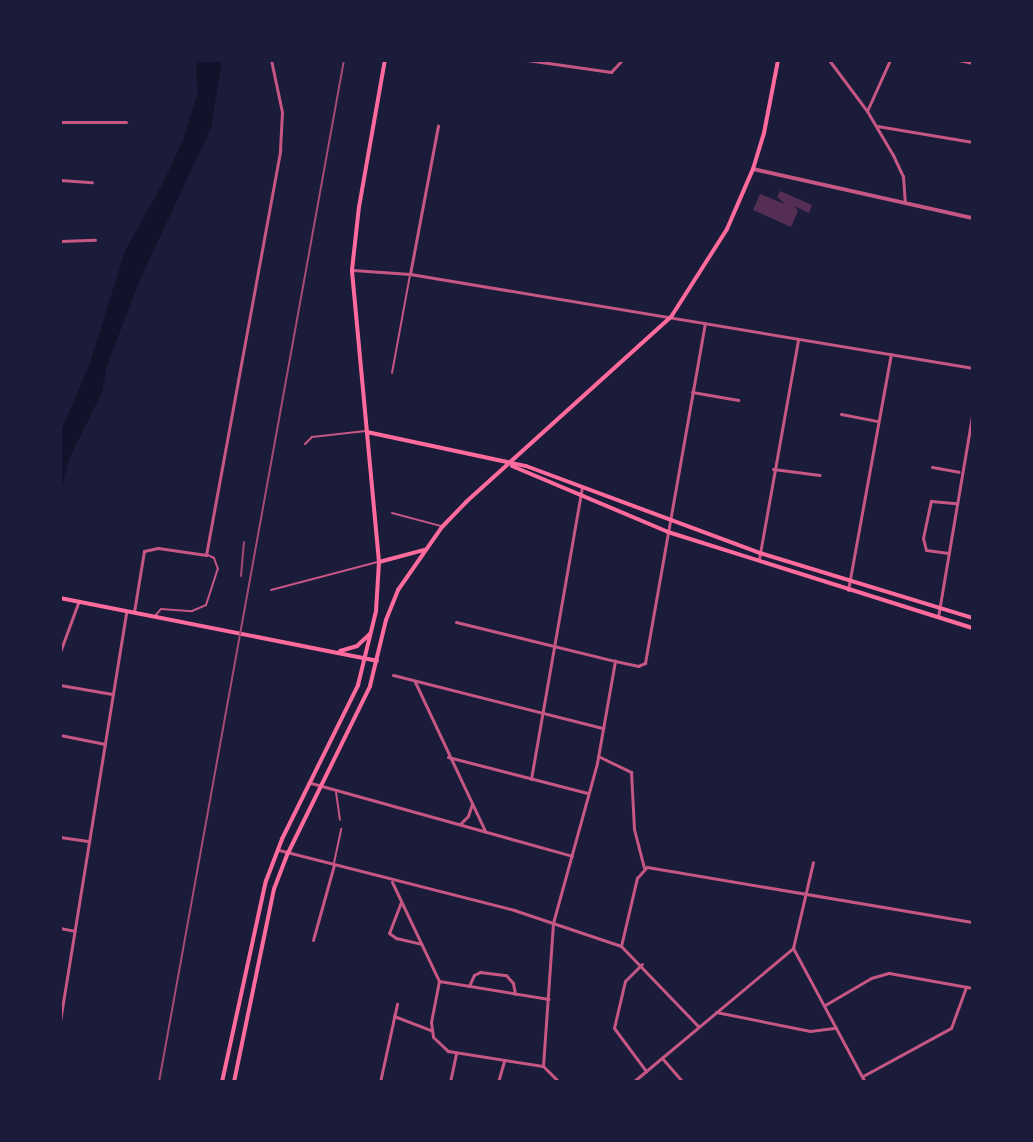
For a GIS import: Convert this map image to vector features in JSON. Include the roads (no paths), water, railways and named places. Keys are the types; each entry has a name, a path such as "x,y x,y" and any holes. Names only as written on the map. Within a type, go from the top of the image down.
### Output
{"main road":[{"path":"222,1082 259,906 277,849 348,709 365,658 379,595 379,562 352,270 359,207 385,60"},
{"path":"234,1082 270,904 288,853 363,704 393,601 442,527 671,317 727,229 753,169 768,118 778,60"},
{"path":"367,432 509,464 582,487 760,553 973,618"},
{"path":"509,464 520,472 668,532 973,628"},
{"path":"379,562 427,549"},
{"path":"60,598 377,661"},
{"path":"337,652 355,647 371,633"}],"street":[{"path":"134,614 144,551 158,548 206,555 280,150 282,112 271,60"},
{"path":"527,60 611,72 622,60"},
{"path":"829,60 877,126 903,176 904,203"},
{"path":"867,111 890,60"},
{"path":"959,60 973,63"},
{"path":"60,122 126,122"},
{"path":"410,274 438,126"},
{"path":"877,126 973,142"},
{"path":"753,169 973,218"},
{"path":"60,180 92,182"},
{"path":"60,241 95,240"},
{"path":"352,270 410,274 973,368"},
{"path":"456,622 638,666 647,660 705,323"},
{"path":"759,562 798,339"},
{"path":"848,590 876,421 891,354"},
{"path":"692,392 738,400"},
{"path":"938,617 973,409"},
{"path":"841,414 876,421"},
{"path":"932,467 961,473"},
{"path":"773,469 820,475"},
{"path":"531,779 582,487"},
{"path":"948,553 924,548 925,527 931,501 956,503"},
{"path":"60,652 78,603"},
{"path":"60,1021 126,612"},
{"path":"543,1066 553,923 598,756 615,661"},
{"path":"393,675 604,728"},
{"path":"415,682 486,832"},
{"path":"60,685 113,694"},
{"path":"60,735 105,744"},
{"path":"598,756 631,772 632,819 644,868 637,878 621,946"},
{"path":"448,757 589,793"},
{"path":"311,783 572,856"},
{"path":"459,825 468,816 472,804"},
{"path":"60,837 89,841"},
{"path":"277,849 553,923 621,946 642,964 699,1027"},
{"path":"633,1082 793,948 813,862"},
{"path":"313,940 334,865"},
{"path":"644,868 655,867 973,922"},
{"path":"391,880 439,981 431,1030"},
{"path":"401,902 389,933 396,938 421,944"},
{"path":"60,928 75,931"},
{"path":"793,948 865,1082"},
{"path":"642,964 625,981 614,1028 646,1071"},
{"path":"469,986 474,975 480,972 506,975 513,983 515,994"},
{"path":"825,1005 871,978 889,973 973,988"},
{"path":"439,981 549,999"},
{"path":"862,1076 951,1028 966,987"},
{"path":"380,1082 397,1004"},
{"path":"716,1012 810,1031 836,1028"},
{"path":"394,1016 431,1030 442,1047 456,1053 543,1066 559,1082"},
{"path":"450,1082 456,1053"},
{"path":"662,1058 683,1082"},
{"path":"498,1082 504,1061"}],"lane":[{"path":"392,373 410,274"},
{"path":"305,444 312,437 367,432"},
{"path":"967,443 973,444"},
{"path":"392,513 442,527"},
{"path":"155,617 161,609 192,611 206,605 218,569 214,558 206,555"},
{"path":"271,590 379,562"},
{"path":"336,791 340,820"},
{"path":"334,865 341,829"}],"railway":[{"path":"159,1082 344,60"},
{"path":"241,576 244,542"}]}
